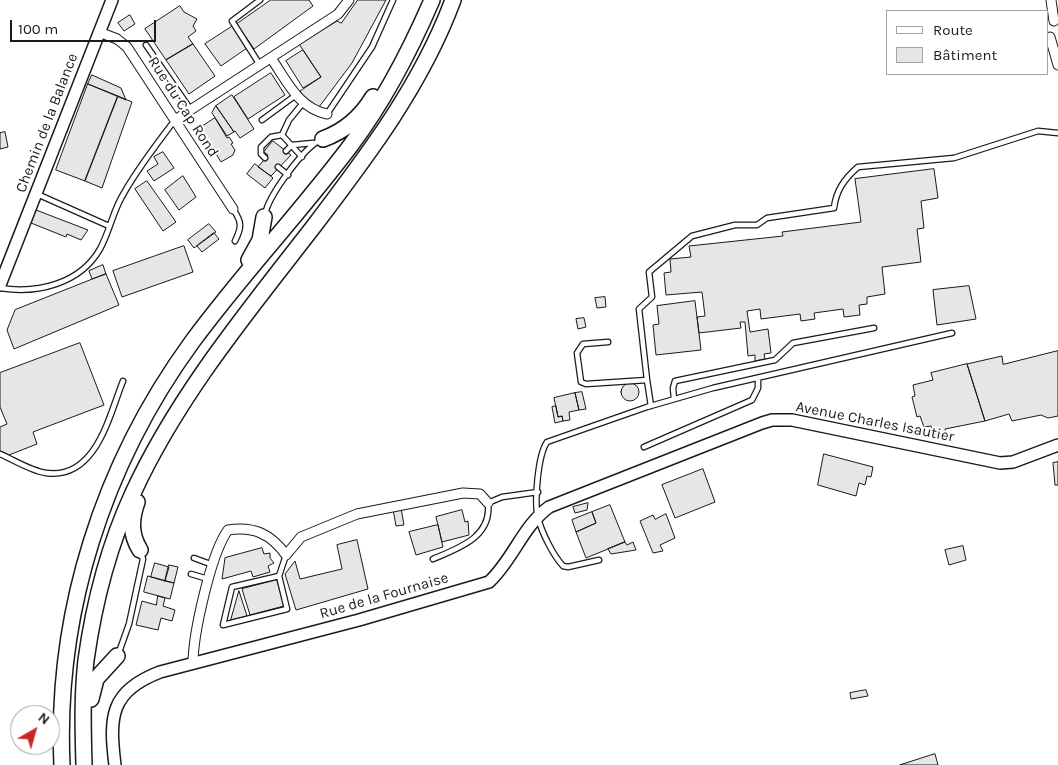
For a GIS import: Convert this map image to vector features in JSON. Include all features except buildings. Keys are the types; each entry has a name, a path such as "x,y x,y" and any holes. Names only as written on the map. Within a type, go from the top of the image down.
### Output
{"highway":[{"path":"318,141 339,133 351,124 370,101 404,42 423,0"},
{"path":"62,765 63,693 69,639 80,582 102,509 143,418 192,342 352,144 390,85 415,39 432,0"},
{"path":"84,765 86,662 106,563 133,491 184,401 230,335 352,176 395,115 419,73 452,0"},
{"path":"234,288 260,240 264,217"},
{"path":"140,550 134,542 131,524 158,445"},
{"path":"84,745 96,679 117,656"}],"street":[{"name":"Chemin de la Balance","path":"0,286 112,0"},
{"path":"175,120 338,14 350,0"},
{"path":"1050,0 1053,23"},
{"name":"Rue du Cap Rond","path":"99,32 117,39 127,47 234,209"},
{"path":"1052,35 1058,65"},
{"path":"271,58 303,103 313,111 327,114"},
{"name":"Avenue Charles Isautier","path":"550,507 772,420 792,420 1000,463 1013,462 1058,445"},
{"path":"193,664 193,650 209,579 222,538 228,530 240,528 259,532 275,540 286,555 301,537 357,514 463,493 480,494 488,503"},
{"name":"Rue de la Fournaise","path":"116,765 112,734 113,718 123,694 142,678 359,620 489,582 498,574 528,526 550,507"}],"lane":[{"path":"260,0 232,21 260,65"},
{"path":"327,114 372,47 393,0"},
{"path":"146,45 191,110"},
{"path":"262,120 296,94"},
{"path":"282,135 289,120 303,103"},
{"path":"0,286 19,291 48,287 75,276 100,249 124,192 175,120"},
{"path":"651,406 639,309 652,297 648,272 692,236 735,225 757,224 767,218 834,208 836,193 850,174 858,167 954,158 1038,131 1058,133"},
{"path":"282,135 302,157"},
{"path":"265,158 261,154 261,147 271,137 282,135"},
{"path":"286,151 292,146 318,141"},
{"path":"264,217 267,204 302,157 318,141"},
{"path":"278,167 288,175"},
{"path":"36,194 109,226"},
{"path":"234,209 241,221 241,230 235,241"},
{"path":"674,400 673,388 676,381 775,360 793,343 874,328"},
{"path":"599,560 568,567 563,566 538,517 541,453 547,442 651,406 713,388 952,333"},
{"path":"608,342 583,344 577,354 581,382 586,384 647,380"},
{"path":"644,447 752,400 758,388 758,379"},
{"path":"0,454 44,473 58,474 82,463 98,446 123,381"},
{"path":"433,559 465,546 477,536 486,526 490,514 488,503 502,496 538,492"},
{"path":"117,656 129,624 143,559 140,550"},
{"path":"279,576 232,587 223,625 287,609 279,576 286,555"},
{"path":"194,558 213,565"},
{"path":"191,574 209,579"}]}
